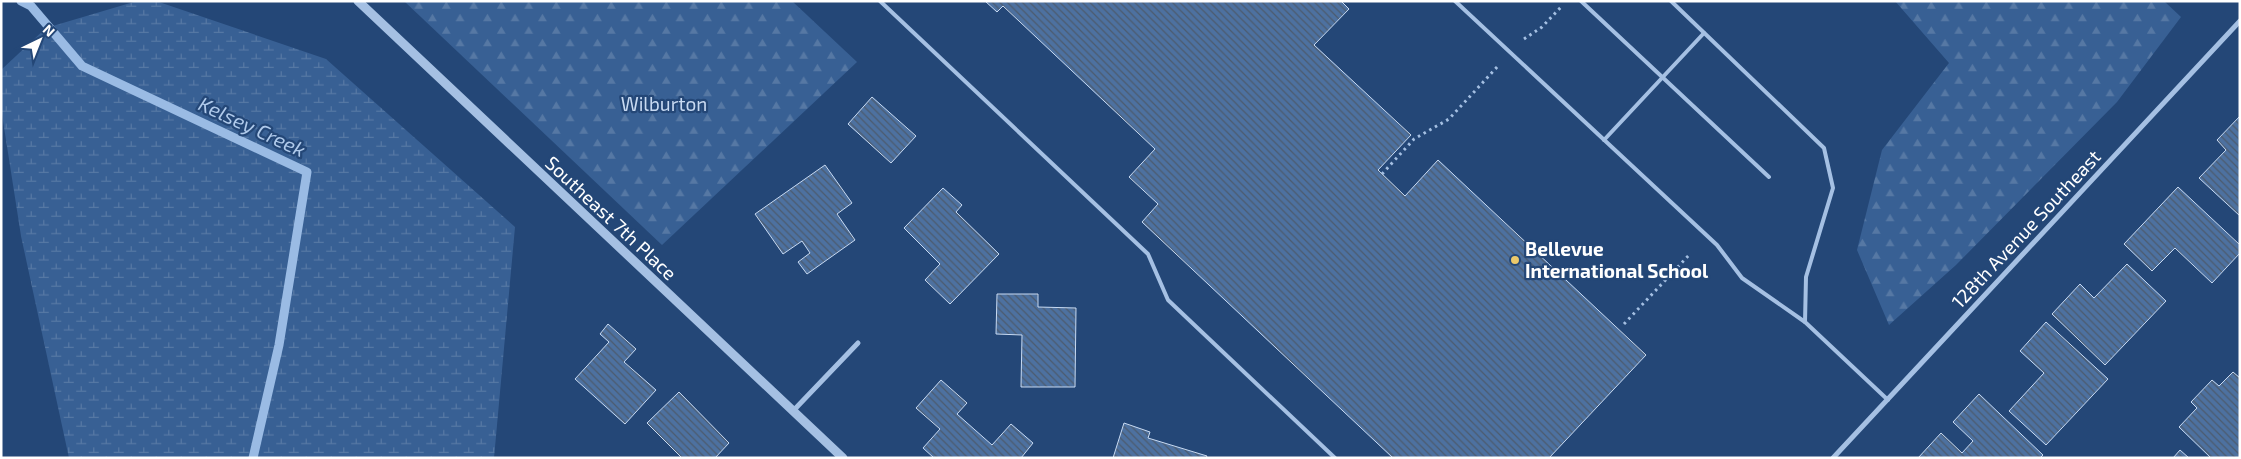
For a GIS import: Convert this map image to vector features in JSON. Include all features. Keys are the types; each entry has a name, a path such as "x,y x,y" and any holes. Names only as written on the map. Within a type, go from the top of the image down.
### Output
{"street":[{"name":"Southeast 7th Place","path":"358,1 843,458"},
{"name":"128th Avenue Southeast","path":"1833,458 2240,21"},
{"path":"793,411 858,343"}],"lane":[{"path":"880,1 1148,254 1168,300 1334,458"},
{"path":"1455,1 1716,245 1742,278 1805,322 1888,400"},
{"path":"1581,1 1769,177"},
{"path":"1671,1 1824,148 1833,188 1806,277 1805,322"},
{"path":"1604,140 1704,33"}],"path":[{"path":"1524,39 1542,27 1562,6"},
{"path":"1382,174 1414,139 1449,119 1498,66"},
{"path":"1624,324 1690,254"}],"green space":[{"path":"137,1 156,1 326,59 515,227 494,458 69,458 21,236 1,108 1,70 46,28"},
{"name":"Wilburton","path":"404,1 792,1 857,62 662,245"},
{"path":"1895,1 2164,1 2181,17 2117,102 1956,265 1889,325 1857,250 1882,150 1949,63"}],"building":[{"path":"985,1 1341,1 1349,9 1314,45 1411,135 1378,170 1405,196 1438,160 1646,355 1549,458 1393,458 1142,222 1158,204 1129,177 1155,149 1003,6 997,12"},
{"path":"872,97 916,136 891,163 848,124"},
{"path":"2240,116 2240,216 2199,178 2226,150 2217,140"},
{"path":"825,165 852,203 837,214 855,240 807,274 798,262 810,253 802,241 783,254 755,214"},
{"path":"2178,187 2240,245 2240,253 2212,283 2175,248 2152,271 2124,244"},
{"path":"943,188 962,205 956,212 999,254 950,304 925,280 940,264 904,228"},
{"path":"2127,264 2166,301 2105,365 2052,314 2080,284 2094,298"},
{"path":"997,294 1038,294 1038,307 1076,308 1075,387 1021,387 1022,335 996,334"},
{"path":"2046,322 2108,379 2046,445 2009,411 2044,373 2020,351"},
{"path":"608,324 636,349 624,362 656,390 625,424 575,379 609,342 600,334"},
{"path":"2233,372 2240,378 2240,458 2211,458 2179,427 2197,408 2191,402 2212,380 2219,386"},
{"path":"941,380 967,403 957,414 992,445 1011,424 1033,443 1021,458 934,458 923,448 940,429 916,408"},
{"path":"679,392 729,443 715,458 682,458 647,423"},
{"path":"1979,394 2043,455 2040,458 1918,458 1941,433 1962,453 1973,441 1953,422"},
{"path":"1124,423 1150,432 1148,438 1207,456 1206,458 1113,458"},
{"path":"2180,450 2189,458 2173,458"}],"waterway":[{"name":"Kelsey Creek","path":"21,1 31,6 82,66 307,172 279,345 253,458"}],"place":[{"name":"Bellevue International School","path":"1515,260"}]}
